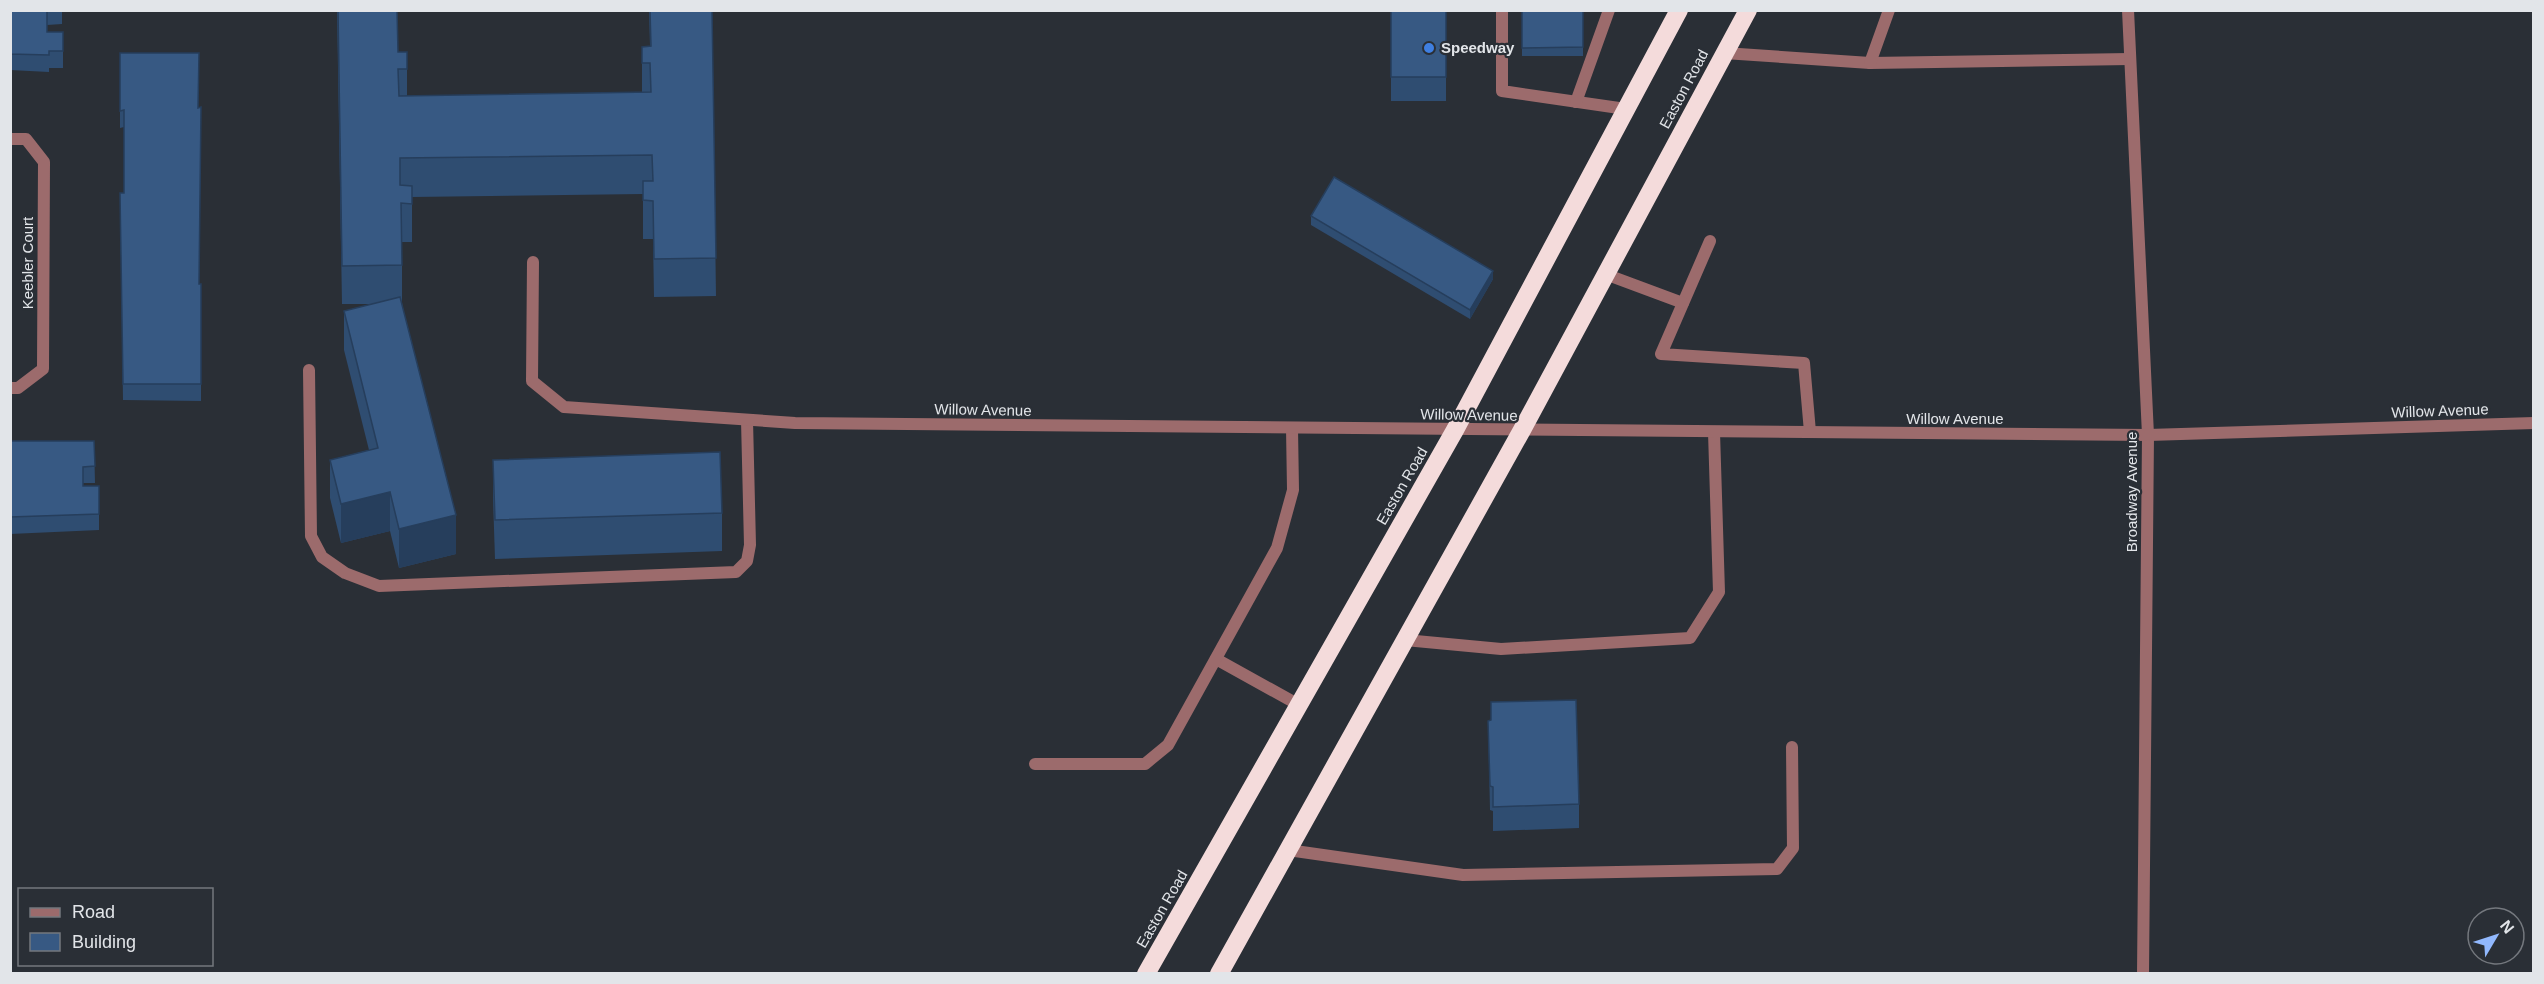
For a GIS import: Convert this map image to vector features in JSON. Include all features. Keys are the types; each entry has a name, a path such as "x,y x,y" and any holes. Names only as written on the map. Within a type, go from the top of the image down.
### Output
{"highway":[{"name":"Easton Road","path":"1219,974 1522,430 1748,10"},
{"name":"Easton Road","path":"1146,974 1455,430 1676,11"}],"street":[{"path":"1502,10 1502,91 1626,109"},
{"path":"1576,102 1609,10"},
{"path":"1870,63 1889,10"},
{"name":"Broadway Avenue","path":"2128,10 2148,435 2143,974"},
{"path":"1724,53 1870,63 2130,58"},
{"name":"Keebler Court","path":"10,139 26,140 44,162 43,369 18,388 10,388"},
{"path":"1710,241 1661,354 1803,363 1810,432"},
{"name":"Willow Avenue","path":"532,262 532,381 564,407 795,423 1455,430 2148,435 2534,423"},
{"path":"1605,274 1683,303"},
{"path":"309,370 311,536 322,557 345,573 379,586 736,572 747,561 750,545 747,420"},
{"path":"1035,764 1145,764 1168,745 1277,548 1293,490 1292,428"},
{"path":"1405,640 1500,649 1690,638 1719,592 1714,432"},
{"path":"1216,659 1299,705"},
{"path":"1288,850 1463,875 1777,869 1793,848 1792,747"}],"building":[{"path":"10,10 47,10 47,32 63,32 63,51 49,51 49,55 10,54"},
{"path":"338,10 397,10 398,52 407,52 407,69 398,69 399,96 651,92 650,63 642,63 642,47 651,46 650,10 712,10 716,258 654,259 653,201 643,200 643,181 653,181 652,155 400,158 400,185 412,186 412,204 401,203 402,265 342,266"},
{"path":"1391,10 1446,10 1446,77 1391,77"},
{"path":"1522,10 1583,10 1583,47 1522,48"},
{"path":"120,53 199,53 201,384 123,384 120,193 124,193 124,110 120,111"},
{"path":"1334,177 1493,271 1470,310 1311,216"},
{"path":"400,297 456,515 399,529 390,492 341,504 330,460 378,448 344,311"},
{"path":"10,441 94,441 95,466 83,467 83,486 99,486 99,514 10,517"},
{"path":"720,452 722,513 495,520 493,460"},
{"path":"1576,700 1579,804 1493,807 1488,721 1491,720 1491,702"}],"place":[{"name":"Speedway","path":"1429,48"}]}
